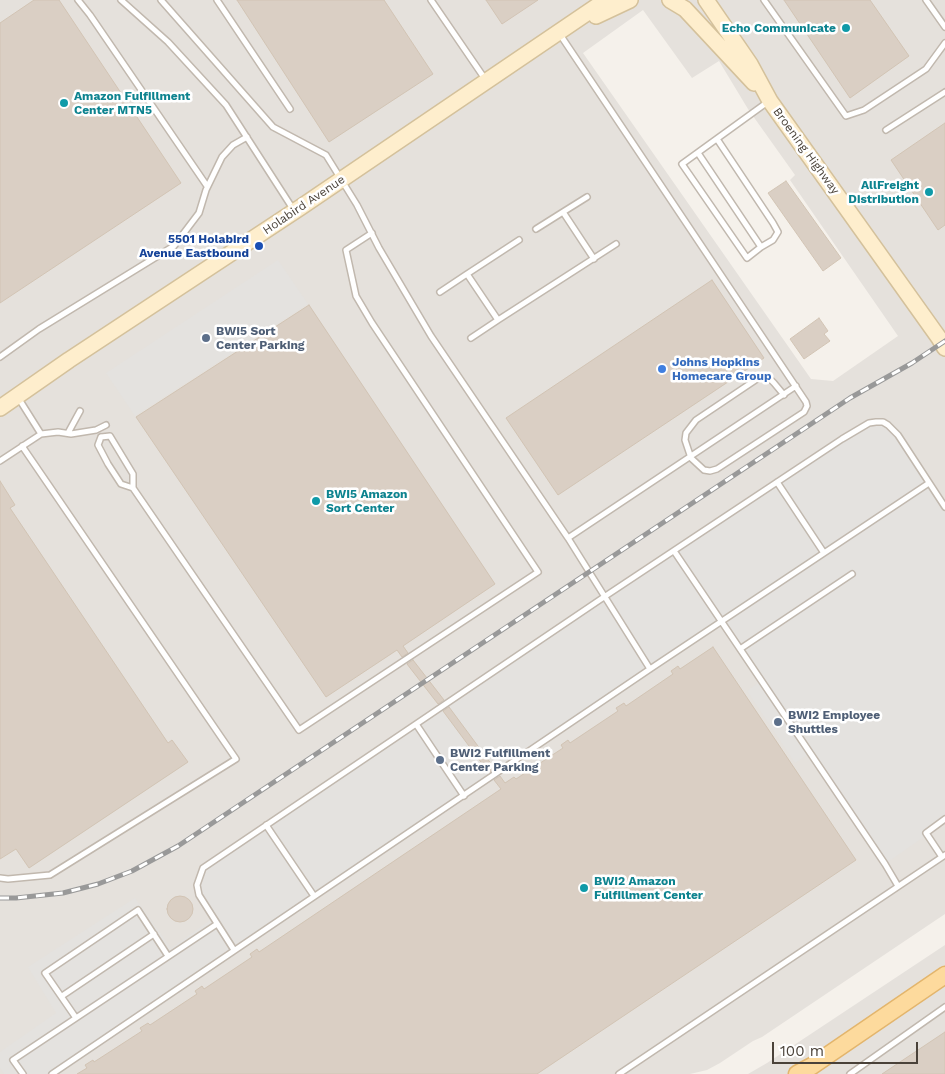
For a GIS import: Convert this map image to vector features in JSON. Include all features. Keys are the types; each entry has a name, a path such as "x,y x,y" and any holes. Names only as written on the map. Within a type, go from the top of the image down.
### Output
{"main road":[{"name":"Holabird Avenue","path":"0,408 294,212 606,0"},
{"path":"558,33 630,0"},
{"path":"670,0 684,9 770,101"},
{"name":"Broening Highway","path":"706,0 750,64 770,101 945,348"},
{"path":"797,1074 812,1066 945,975"}],"lane":[{"path":"78,0 207,186"},
{"path":"122,0 168,42 226,105 294,212"},
{"path":"161,0 273,127 326,155 431,336 568,538 650,670"},
{"path":"217,0 290,109"},
{"path":"430,0 486,82"},
{"path":"764,0 846,116 864,110 926,69 945,43"},
{"path":"926,0 945,27"},
{"path":"558,33 806,402 807,406 804,412 717,469 704,470 691,458 685,440 686,433 696,420 757,379 769,378 784,394"},
{"path":"886,130 945,92"},
{"path":"717,139 778,232 773,240 747,258 682,164 770,101"},
{"path":"0,357 39,329 174,246 200,214 207,186 222,157 233,145 247,137"},
{"path":"698,153 762,248"},
{"path":"536,229 586,197"},
{"path":"563,212 594,258"},
{"path":"101,437 110,436 133,474 133,488 299,730 538,572 372,323 356,296 346,250 372,233"},
{"path":"440,292 519,240"},
{"path":"471,338 616,244"},
{"path":"467,274 498,320"},
{"path":"568,538 691,458 796,386"},
{"path":"17,396 41,434"},
{"path":"68,433 80,411"},
{"path":"234,950 199,895 197,885 201,872 208,864 842,439 869,423 883,422 893,429 945,507"},
{"path":"0,461 41,434 96,430 106,424"},
{"path":"96,430 101,437"},
{"path":"101,437 98,445 108,464 122,484 133,488"},
{"path":"0,878 50,875 236,759 22,446"},
{"path":"777,482 824,553"},
{"path":"52,1074 929,483"},
{"path":"674,551 898,886"},
{"path":"740,649 852,574"},
{"path":"416,724 464,796"},
{"path":"619,1074 943,856 926,833 945,820"},
{"path":"266,825 314,896"},
{"path":"76,1018 45,973 138,910 168,956"},
{"path":"23,1074 14,1060 217,924"},
{"path":"62,996 154,934"},
{"path":"850,1074 945,1007"}],"shaded area":[{"path":"0,0 945,0 945,914 762,1037 707,1070 690,1074 0,1074","holes":["643,10 692,78 719,61 748,109 795,175 790,180 898,336 833,381 811,379 583,53"]},
{"name":"BWI5 Sort Center Parking","path":"278,260 308,304 135,416 106,373"},
{"name":"BWI2 Fulfillment Center Parking","path":"876,422 893,429 945,508 945,822 885,864 810,753 795,763 747,691 761,681 721,622 52,1074 4,1074 0,1068 0,1052 56,1013 28,967 135,898 171,948 213,918 198,890 201,872 842,439"},
{"path":"945,945 945,1074 748,1074 767,1063"}],"building":[{"name":"Amazon Fulfillment Center MTN5","path":"34,0 59,0 181,183 0,303 0,23"},
{"path":"237,0 384,0 433,74 329,142"},
{"path":"486,0 538,0 502,24"},
{"name":"Echo Communicate","path":"784,0 870,0 909,56 850,98"},
{"name":"AllFreight Distribution","path":"945,123 945,225 938,230 891,160"},
{"path":"786,181 841,258 823,271 768,193"},
{"path":"712,280 764,358 558,495 506,418"},
{"name":"BWI5 Amazon Sort Center","path":"309,305 495,584 403,646 408,653 402,657 397,650 326,697 136,417"},
{"path":"819,318 828,331 824,334 830,341 804,359 790,339"},
{"path":"0,481 15,505 10,508 168,743 172,740 188,762 29,868 16,849 0,859"},
{"name":"BWI2 Amazon Fulfillment Center","path":"713,647 856,860 537,1074 77,1074 87,1068 85,1065 93,1060 94,1062 142,1031 140,1028 148,1023 150,1025 197,994 195,991 202,986 204,989 252,957 250,954 257,949 259,952 501,789 494,780 500,776 505,783 514,777 516,779 563,748 561,745 568,740 570,743 618,711 616,708 624,703 626,706 673,674 671,671 678,666 680,669"},
{"path":"413,660 444,700 438,704 407,664"},
{"path":"449,707 495,769 489,773 443,711"},
{"path":"180,896 189,900 193,909 189,918 180,922 171,918 167,909 171,900"},
{"path":"945,1032 945,1074 882,1074"}],"railway":[{"path":"0,898 63,893 98,884 132,871 178,846 850,398 912,363 945,341"}],"place":[{"name":"Echo Communicate","path":"846,28"},
{"name":"Amazon Fulfillment Center MTN5","path":"64,103"},
{"name":"AllFreight Distribution","path":"929,192"},
{"name":"5501 Holabird Avenue Eastbound","path":"259,246"},
{"name":"BWI5 Sort Center Parking","path":"206,338"},
{"name":"Johns Hopkins Homecare Group","path":"662,369"},
{"name":"BWI5 Amazon Sort Center","path":"316,501"},
{"name":"BWI2 Employee Shuttles","path":"778,722"},
{"name":"BWI2 Fulfillment Center Parking","path":"440,760"},
{"name":"BWI2 Amazon Fulfillment Center","path":"584,888"}]}
